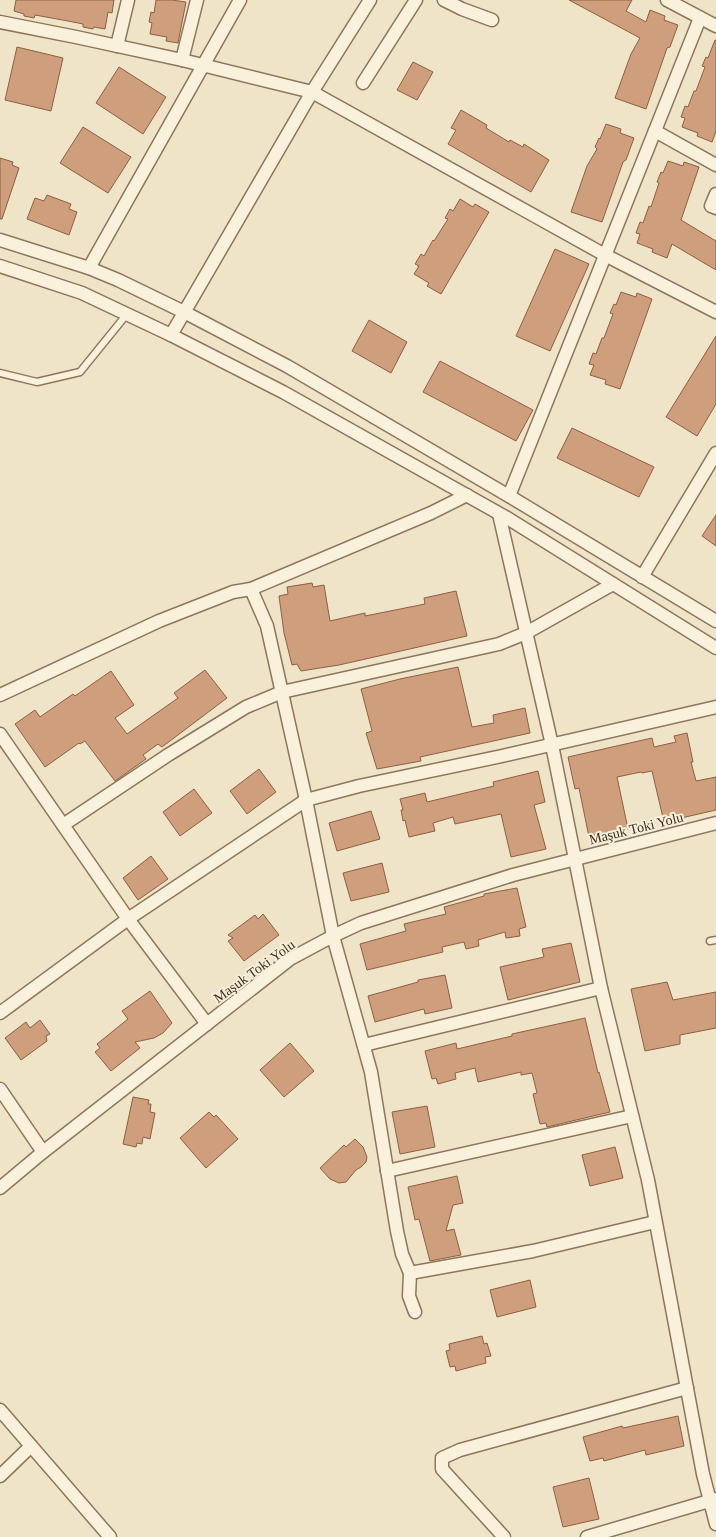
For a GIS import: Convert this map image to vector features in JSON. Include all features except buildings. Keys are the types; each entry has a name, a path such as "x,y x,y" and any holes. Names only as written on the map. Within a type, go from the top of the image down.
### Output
{"street":[{"path":"117,46 128,0"},
{"path":"182,60 197,0"},
{"path":"89,268 240,0"},
{"path":"171,335 312,92 370,0"},
{"path":"363,83 416,0"},
{"path":"444,0 492,20"},
{"path":"667,0 716,26"},
{"path":"509,496 700,18"},
{"path":"0,22 182,60 312,92 605,255 716,312"},
{"path":"654,131 716,166"},
{"path":"716,194 711,206 716,208"},
{"path":"0,240 89,268 118,280 287,366 509,496 716,621"},
{"path":"0,266 82,292 283,392 467,495 716,648"},
{"path":"642,576 716,453"},
{"path":"0,695 158,621 233,592 251,588 431,513 467,495"},
{"path":"499,514 552,745 601,988 648,1180 703,1474 713,1500 716,1524"},
{"path":"63,826 168,755 246,707 282,692 499,644 526,633 614,584"},
{"path":"251,588 267,626 306,800 333,936 371,1072 402,1254 410,1273 409,1296 416,1312"},
{"path":"0,1013 128,919 306,800 359,786 552,745 716,707"},
{"path":"0,734 128,919 208,1024"},
{"name":"Maşuk Toki Yolu","path":"0,1188 43,1152 290,959 333,936 361,923 513,875 716,823"},
{"path":"364,1045 601,988"},
{"path":"0,1089 43,1152"},
{"path":"387,1171 632,1116"},
{"path":"410,1273 533,1251 655,1222"},
{"path":"504,1537 442,1469 442,1458 460,1450 687,1388"},
{"path":"0,1410 110,1537"},
{"path":"0,1476 31,1446"},
{"path":"587,1537 713,1500"}],"lane":[{"path":"0,373 37,382 80,372 127,314"}]}
